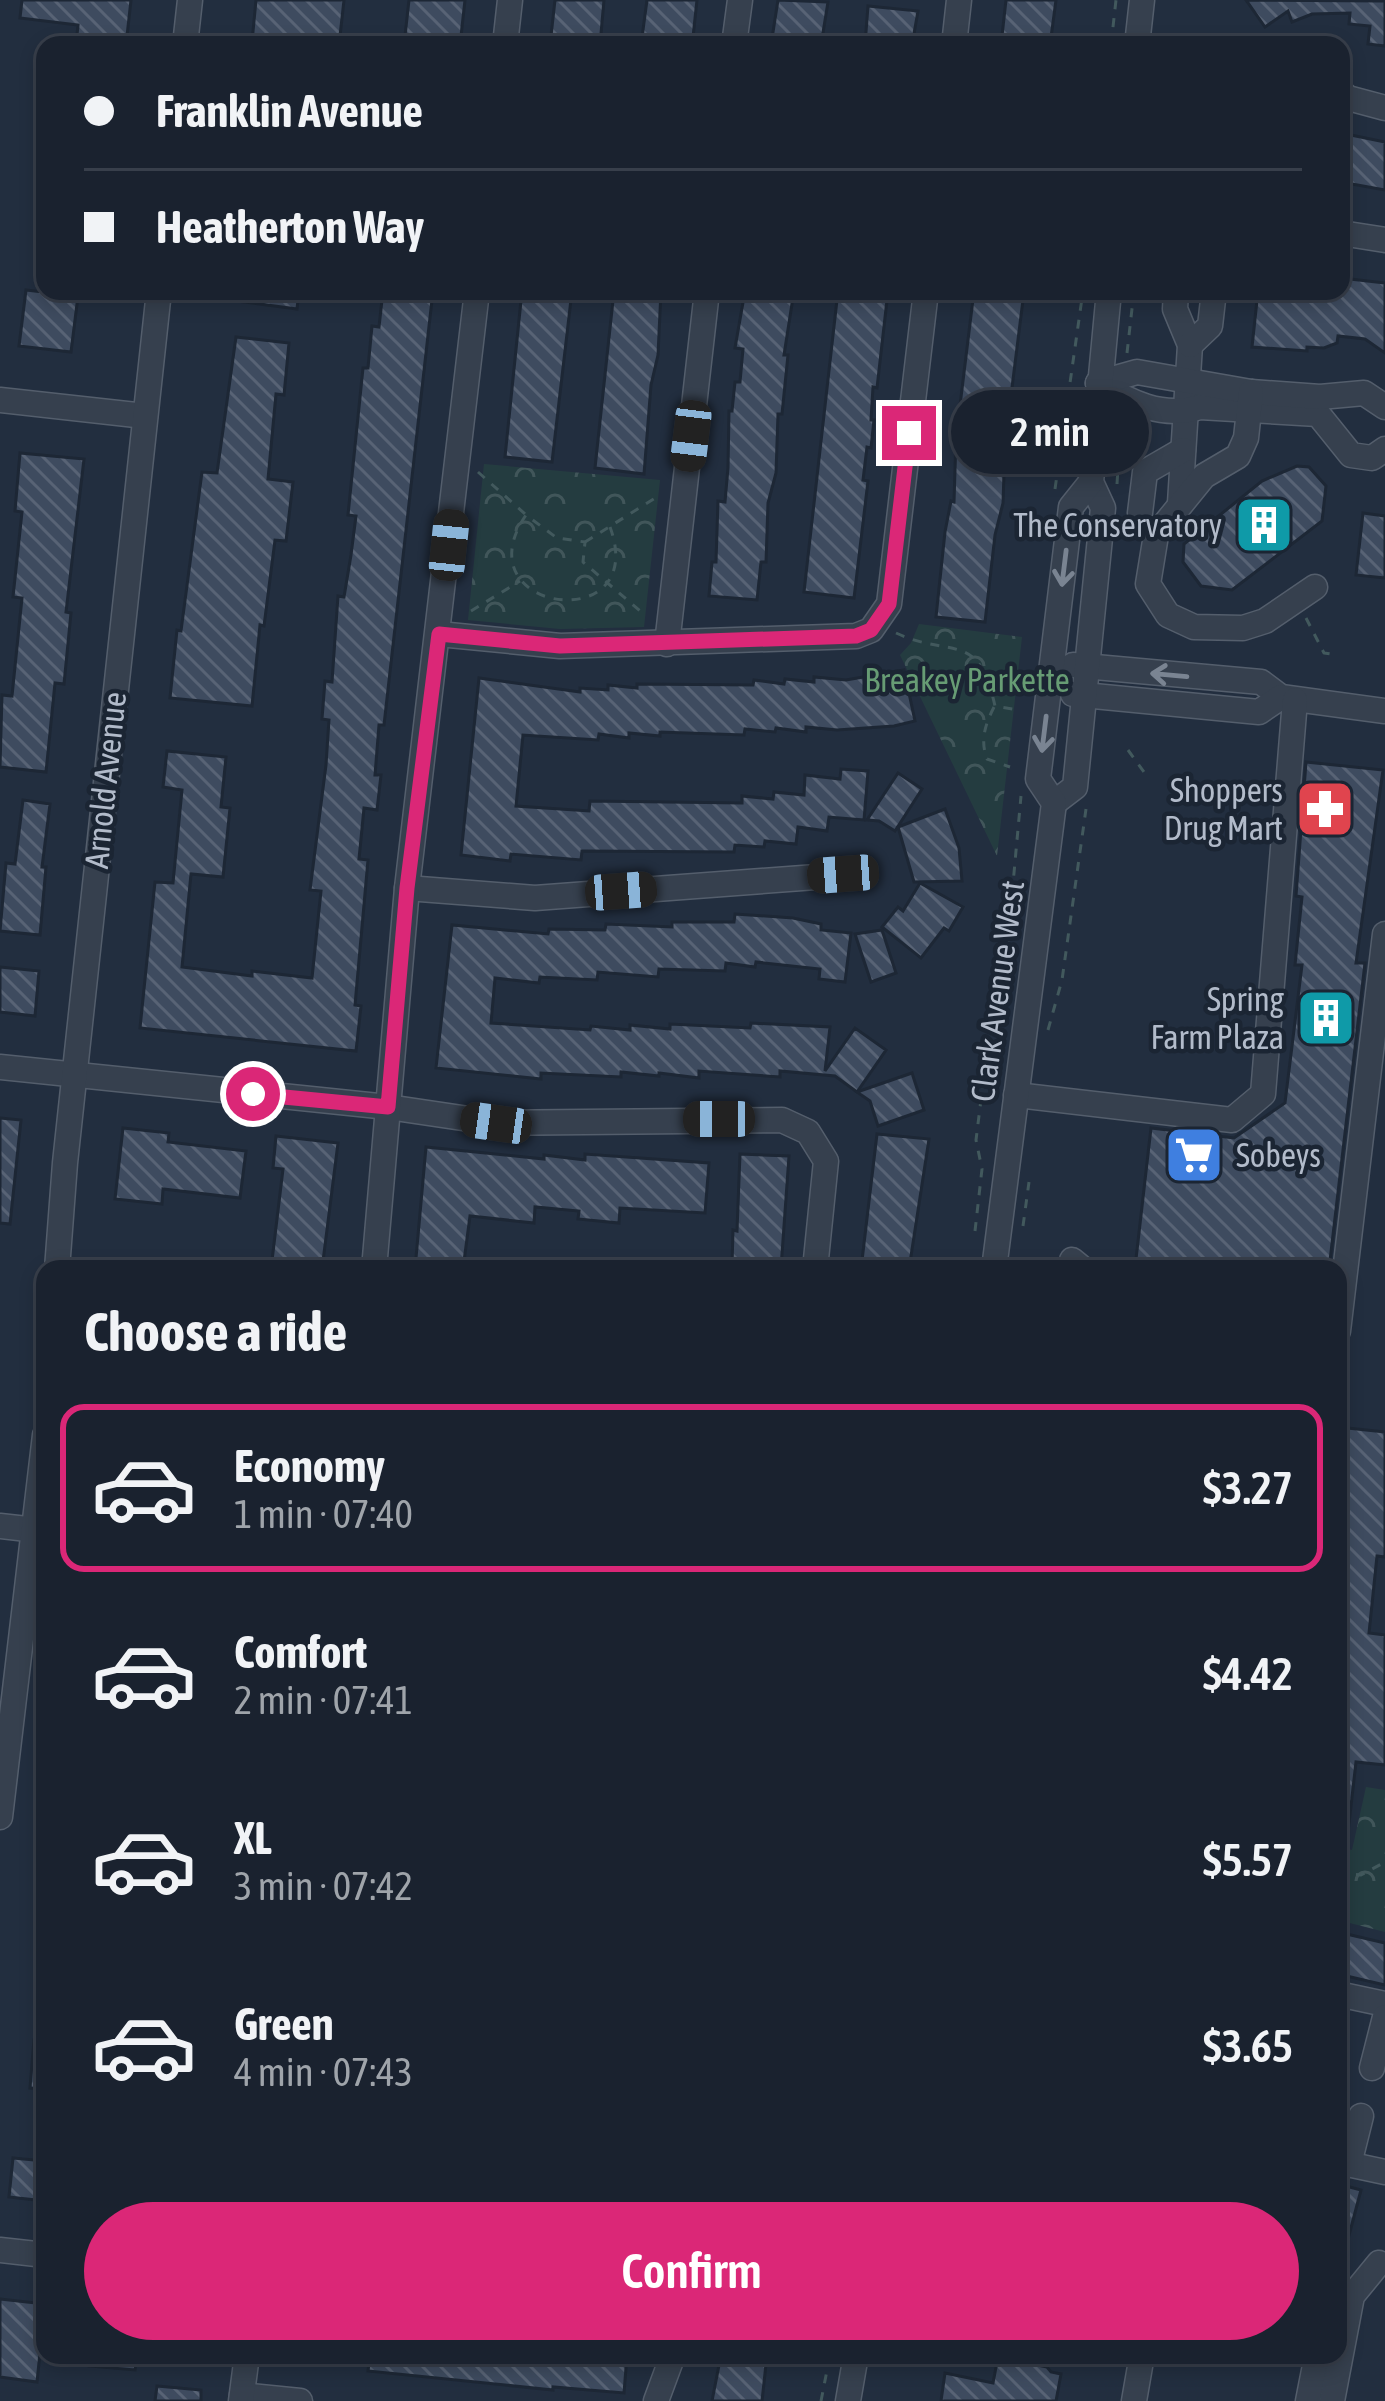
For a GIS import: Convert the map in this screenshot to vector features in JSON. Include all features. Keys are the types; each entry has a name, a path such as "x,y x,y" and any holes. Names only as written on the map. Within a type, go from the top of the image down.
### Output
{"street":[{"path":"186,36 190,0"},
{"path":"506,36 510,0"},
{"path":"735,36 740,0"},
{"path":"955,36 959,0"},
{"path":"1138,36 1142,0"},
{"path":"1350,99 1385,108"},
{"path":"1350,234 1385,240"},
{"name":"Arnold Avenue","path":"58,1260 158,300"},
{"path":"375,1260 407,888 476,300"},
{"path":"667,644 706,300"},
{"path":"439,634 560,646 856,636 871,630 889,604 925,300"},
{"name":"Clark Avenue West","path":"1054,803 1076,787 1103,508 1098,383 1108,300"},
{"path":"1176,300 1190,345 1180,503"},
{"path":"1190,345 1210,326 1213,300"},
{"path":"1124,387 1137,372 1188,379 1250,400 1318,413 1351,455 1372,458 1385,449"},
{"path":"1098,383 1124,387"},
{"path":"1124,387 1133,405 1186,411 1250,400 1364,393 1385,407"},
{"path":"1325,422 1341,395"},
{"path":"0,400 145,416"},
{"path":"1250,400 1246,438 1238,456 1204,476 1156,535 1148,584 1168,615 1194,628 1243,628 1265,621 1305,594"},
{"path":"1140,513 1145,472 1184,450"},
{"name":"Clark Avenue West","path":"995,1260 1054,803 1038,779 1071,507 1104,483"},
{"path":"1053,662 1262,682 1288,699 1385,711"},
{"path":"1050,691 1258,712 1288,699"},
{"path":"1016,1095 1232,1120 1263,1094 1288,699"},
{"path":"407,888 535,898 843,874"},
{"path":"1346,1260 1385,934"},
{"path":"0,1067 520,1124 782,1120 808,1132 826,1162 816,1260"},
{"path":"0,1526 36,1530"},
{"path":"0,1817 36,1565"},
{"path":"1347,1996 1385,2004"},
{"path":"1372,2068 1385,2017"},
{"path":"1347,2155 1361,2116"},
{"path":"1347,2164 1385,2172"},
{"path":"0,2250 36,2254"},
{"path":"1347,2322 1352,2296 1379,2263"},
{"path":"246,2364 241,2398 300,2401"},
{"path":"656,2401 670,2364"},
{"path":"848,2401 854,2364"},
{"path":"1134,2401 1140,2364"},
{"path":"1308,2401 1315,2364"},
{"path":"1332,2401 1339,2364"}],"path":[{"path":"1113,36 1116,0"},
{"path":"1054,492 1082,300"},
{"path":"1104,483 1124,387 1133,300"},
{"path":"459,455 557,538 585,542 660,495"},
{"path":"526,515 518,526 513,551 521,580 543,598 559,602 580,600 605,580 616,561 610,526"},
{"path":"585,542 583,562 654,618"},
{"path":"471,611 521,580"},
{"path":"1305,594 1324,653 1331,654"},
{"path":"895,632 918,642 955,646 987,671 995,706 985,726 983,747 987,759 1010,767"},
{"path":"995,706 1018,710"},
{"path":"1128,750 1144,772"},
{"name":"Clark Avenue West","path":"974,1247 982,1169 976,1140 987,1052 1000,1015 1022,783"},
{"name":"Clark Avenue West","path":"1043,1042 1058,1003 1088,801"},
{"path":"1022,1237 1028,1174"},
{"path":"1347,1874 1361,1875 1385,1862"},
{"path":"821,2401 828,2364"}],"green space":[{"path":"484,464 660,480 644,627 560,629 468,620"},
{"name":"Breakey Parkette","path":"919,624 1022,637 997,856 900,655"},
{"path":"1366,1787 1385,1790 1385,1932 1347,1922 1347,1849 1352,1850"}],"building":[{"path":"22,0 131,0 127,36 77,36 78,25 20,18"},
{"path":"256,0 344,0 340,36 253,36"},
{"path":"409,0 465,0 461,36 405,36"},
{"path":"555,0 604,0 601,36 551,36"},
{"path":"647,0 697,0 693,36 642,36"},
{"path":"778,0 828,2 822,36 772,36"},
{"path":"1006,0 1056,0 1051,36 1002,36"},
{"path":"1246,0 1385,1 1385,46 1368,44 1370,26 1349,24 1350,13 1312,14 1292,22 1288,11 1265,27"},
{"path":"868,6 918,11 914,36 866,36"},
{"path":"1350,135 1385,142 1385,190 1350,184"},
{"path":"1350,279 1385,283 1385,353 1365,339 1338,336 1337,343 1307,347 1307,351 1252,347 1257,300 1350,300"},
{"path":"26,290 36,291 36,300 78,300 71,352 19,346"},
{"path":"229,300 298,300 297,309"},
{"path":"382,300 432,300 384,725 379,725 377,810 364,808 359,859 368,860 355,1005 361,1006 356,1051 140,1028 155,882 173,883 182,790 163,787 167,751 226,757 221,807 230,808 223,877 191,874 182,967 312,978 321,891 310,890 326,765 325,681 332,682 338,596 344,597 356,516 348,515 363,368 368,368 372,326 379,327"},
{"path":"521,300 571,300 552,462 505,457"},
{"path":"613,300 661,300 644,474 595,468"},
{"path":"743,300 793,300 782,414 778,414 776,473 768,503 766,562 761,562 757,600 709,596 712,562 716,562 718,501 725,502 729,411 735,382 740,382 743,349 735,348"},
{"path":"837,300 887,300 877,388 873,387 874,420 863,480 868,481 854,598 804,592"},
{"path":"973,300 1023,300 1005,443 1003,503 985,622 936,617 945,532 954,502 956,438"},
{"path":"236,337 289,343 284,395 276,394 268,479 293,482 286,541 275,540 252,706 170,698 202,472 217,473"},
{"path":"20,453 84,459 66,612 71,613 64,684 55,683 46,772 0,767 2,695 12,696 22,598 13,597 22,512 15,511"},
{"name":"The Conservatory","path":"1297,466 1309,467 1326,486 1322,521 1232,590 1201,586 1183,562 1184,544 1262,481"},
{"path":"1363,513 1385,516 1385,578 1356,575"},
{"path":"904,670 915,721 894,726 806,727 806,732 745,729 744,735 660,732 660,736 629,733 629,738 599,734 598,740 523,735 516,806 589,811 590,801 742,803 742,796 804,795 805,775 840,779 841,769 868,771 864,820 829,817 827,831 798,827 796,844 765,841 764,847 735,845 734,852 582,851 581,860 511,854 510,861 461,855 479,678 580,692 580,688 608,690 608,685 753,685 754,680 784,684 785,679 814,682 814,677 846,680"},
{"name":"Spring Farm Plaza","path":"1306,762 1383,770 1356,963 1365,963 1330,1260 1136,1259 1151,1128 1234,1138 1285,1103 1302,965 1295,965 1302,897 1296,896"},
{"path":"898,773 922,789 895,831 867,820"},
{"path":"23,800 50,804 40,935 0,931 6,863 15,864"},
{"path":"945,809 959,848 962,881 914,882 898,827"},
{"path":"920,883 963,907 949,931 944,928 921,958 882,927 898,907 903,911"},
{"path":"735,914 793,918 821,924 821,930 851,933 845,982 819,979 820,969 756,962 755,967 726,963 725,971 659,969 658,977 598,972 597,980 540,977 539,983 495,978 491,1023 590,1030 591,1026 630,1030 630,1025 670,1029 670,1024 830,1027 825,1071 855,1028 886,1050 857,1092 835,1076 780,1071 780,1077 699,1071 699,1078 659,1073 621,1072 621,1077 541,1073 541,1079 436,1068 452,925 548,934 549,929 605,930 606,924 672,927 672,922 734,922"},
{"path":"882,930 896,973 871,982 855,934"},
{"path":"0,967 39,971 35,1016 0,1012"},
{"path":"912,1073 924,1110 878,1126 870,1101 857,1092"},
{"path":"0,1118 21,1120 10,1224 0,1223"},
{"path":"123,1128 169,1133 168,1142 246,1151 240,1198 163,1189 162,1204 115,1199"},
{"path":"877,1134 929,1139 910,1260 862,1260"},
{"path":"276,1136 338,1143 323,1260 272,1260 283,1169 273,1168"},
{"path":"426,1147 544,1159 544,1155 585,1160 585,1154 709,1163 705,1213 620,1208 619,1223 578,1219 579,1211 535,1207 534,1223 470,1216 464,1260 416,1260"},
{"path":"740,1154 789,1156 782,1260 732,1260 733,1230 737,1231"},
{"path":"1347,1428 1385,1432 1385,1557 1377,1556 1369,1633 1385,1635 1385,1765 1356,1762 1348,1832"},
{"path":"1347,1934 1385,1943 1385,1985 1347,1976"},
{"path":"34,2040 36,2040 36,2088 30,2088"},
{"path":"13,2158 36,2160 36,2200 9,2197"},
{"path":"1347,2186 1361,2190 1347,2243"},
{"path":"0,2299 36,2303 37,2382 0,2377"},
{"path":"89,2364 136,2364 135,2370"},
{"path":"369,2364 626,2364 624,2393 368,2371"},
{"path":"719,2364 766,2364 762,2401 712,2401"},
{"path":"997,2364 1032,2364 1061,2374 1056,2401 941,2401 945,2373 993,2383"},
{"path":"157,2386 201,2390 201,2401 155,2401"}],"place":[{"name":"The Conservatory","path":"1264,525"},
{"name":"Shoppers Drug Mart","path":"1325,809"},
{"name":"Spring Farm Plaza","path":"1326,1018"},
{"name":"Sobeys","path":"1194,1155"}],"route":[{"path":"253,1094 388,1107 407,888 439,634 560,646 856,636 871,630 889,604 909,433"}]}
